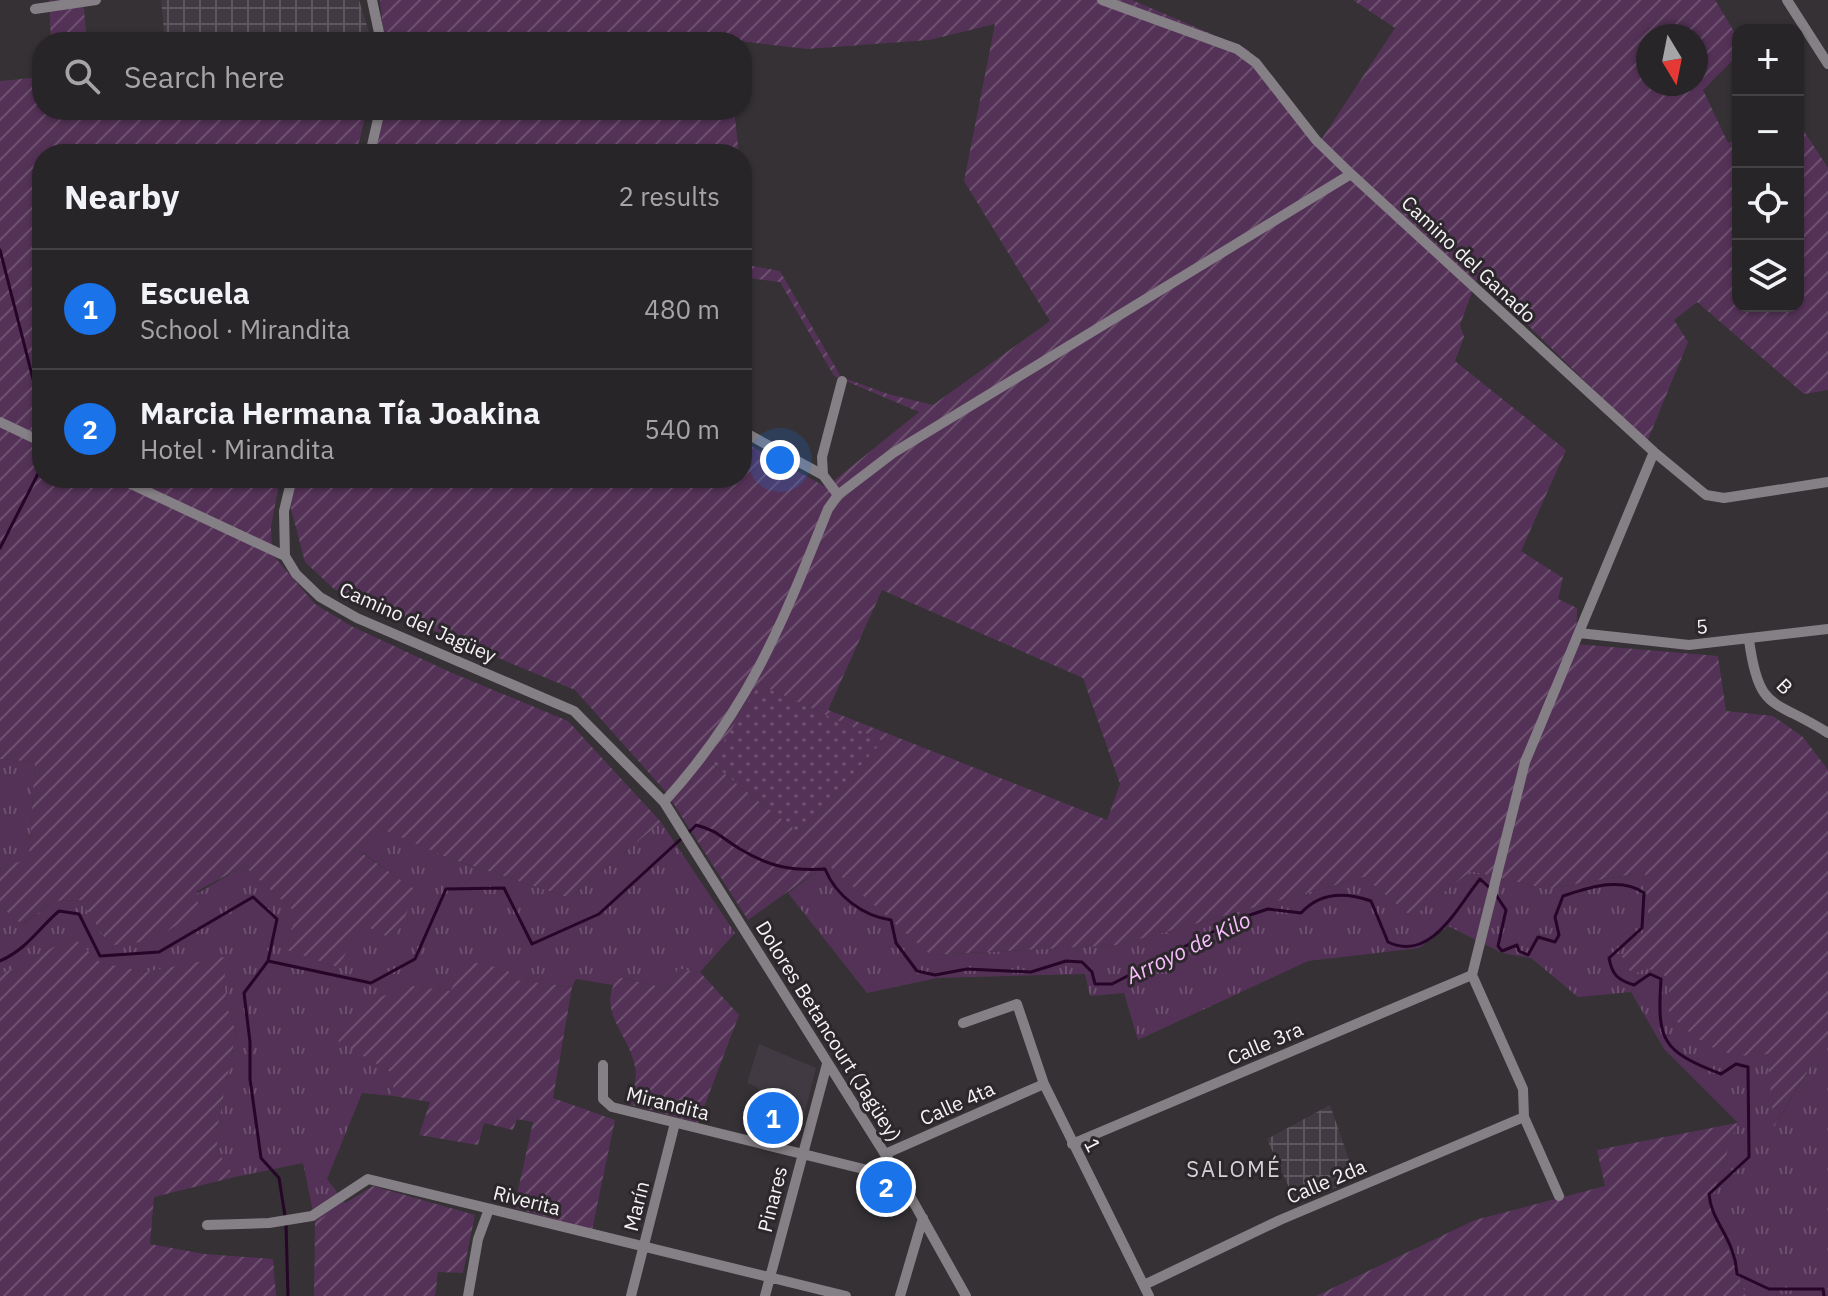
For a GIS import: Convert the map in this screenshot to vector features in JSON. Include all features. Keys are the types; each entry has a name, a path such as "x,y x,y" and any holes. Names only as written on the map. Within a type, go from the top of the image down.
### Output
{"street":[{"path":"35,9 96,0"},
{"path":"372,0 379,32"},
{"name":"Camino del Ganado","path":"1102,0 1237,49 1256,63 1316,140 1351,174 1654,452 1706,495 1724,498 1828,482"},
{"path":"1787,0 1828,64"},
{"path":"1816,43 1828,42"},
{"path":"372,144 378,120"},
{"path":"664,802 719,738 760,670 828,509 838,495 893,453 1351,174"},
{"path":"823,475 822,457 842,381"},
{"path":"0,422 32,437"},
{"path":"752,436 823,475 838,495"},
{"path":"1559,1196 1524,1117 1523,1089 1472,975 1525,762 1654,452"},
{"name":"Camino del Jagüey","path":"139,488 285,556 296,574 320,597 357,618 574,711 664,802 681,829"},
{"path":"285,556 284,511 290,488"},
{"name":"5","path":"1579,633 1689,645 1828,629"},
{"name":"B","path":"1749,640 1754,680 1776,708 1828,733"},
{"name":"Dolores Betancourt (Jagüey)","path":"681,829 900,1178 966,1296"},
{"name":"Calle 3ra","path":"1072,1144 1472,975"},
{"name":"1","path":"963,1023 1017,1004 1044,1084 1149,1296"},
{"name":"Pinares","path":"765,1296 827,1064"},
{"name":"Mirandita","path":"603,1065 603,1099 612,1107 900,1178"},
{"name":"Calle 4ta","path":"885,1154 1044,1084"},
{"name":"Calle 2da","path":"1144,1285 1280,1220 1524,1117"},
{"name":"Marín","path":"631,1296 675,1123"},
{"name":"Riverita","path":"207,1225 269,1223 312,1216 368,1179 846,1296"},
{"path":"468,1296 478,1239 489,1209"},
{"path":"900,1296 923,1218"}],"shaded area":[{"path":"161,0 359,0 369,32 164,32"},
{"path":"759,1044 816,1068 797,1143 749,1132 759,1088 747,1083"},
{"path":"1330,1105 1356,1180 1296,1203 1267,1139"}],"green space":[{"path":"49,0 83,0 86,32 51,32"},
{"path":"380,0 1132,0 1247,49 1321,140 1395,28 1353,0 1715,0 1732,28 1732,61 1708,85 1708,24 1636,24 1636,96 1706,96 1728,143 1732,141 1732,312 1804,312 1804,131 1828,168 1828,390 1804,394 1697,302 1674,320 1688,342 1647,442 1478,276 1460,325 1464,337 1455,361 1566,450 1521,551 1563,578 1558,599 1577,608 1576,644 1718,656 1726,711 1773,716 1803,737 1828,770 1828,1037 1774,1127 1767,1054 1738,1055 1713,1048 1702,1041 1669,1014 1669,985 1662,971 1645,969 1632,975 1622,956 1649,925 1645,872 1547,889 1471,871 1412,917 1364,877 1118,945 931,955 827,864 748,920 666,792 575,690 334,589 305,562 290,505 294,488 752,488 752,446 826,487 919,412 834,376 780,282 752,278 752,266 780,271 841,377 888,394 933,405 1050,321 964,181 995,24 929,40 807,49 752,42 752,32 383,32","holes":["882,590 1083,678 1120,784 1107,820 828,710","759,684 883,741 799,833 711,763"]},
{"path":"32,78 32,120 364,120 358,144 32,144 32,488 278,488 271,527 272,554 315,604 351,626 450,672 568,721 661,822 570,898 446,857 387,831 362,853 417,891 394,940 362,924 338,967 287,950 296,913 244,866 197,891 198,906 178,924 158,936 136,943 109,945 81,900 55,901 22,924 0,906 0,869 29,858 35,762 0,759 0,81"},
{"path":"383,120 735,120 738,144 377,144"},
{"path":"759,684 883,741 799,833 710,762"},
{"path":"0,759 35,762 29,859 0,869"},
{"path":"661,822 735,933 700,972 678,969 669,989 619,977 613,985 576,979 572,987 516,980 507,970 451,991 413,986 394,1074 393,1096 362,1093 327,1179 346,1204 315,1222 303,1163 235,1177 219,1154 216,1135 236,1032 226,1004 223,958 146,972 100,963 73,937 0,975 0,906 23,924 55,901 81,900 109,945 244,866 296,913 362,923 416,891 362,852 387,830 446,857 570,898"},
{"path":"827,864 932,955 1118,945 1364,877 1412,917 1471,871 1547,889 1645,872 1649,925 1645,968 1662,971 1669,984 1669,1014 1768,1053 1775,1126 1828,1037 1828,1296 1746,1296 1711,1201 1737,1122 1664,1049 1631,992 1578,997 1531,958 1502,953 1448,926 1419,948 1308,961 1138,1040 1124,993 1090,996 1085,974 937,978 867,993 788,893"},
{"path":"73,937 101,963 146,972 224,957 226,1004 236,1032 216,1135 219,1154 235,1177 154,1197 150,1244 204,1254 273,1259 276,1296 0,1296 0,975"},
{"path":"463,960 507,970 516,980 572,987 553,1098 615,1120 592,1230 514,1208 533,1122 517,1119 513,1130 484,1123 478,1145 419,1135 430,1102 393,1096 394,1074 338,1041 371,1000 413,986 451,991"},
{"path":"678,969 700,972 739,1015 698,1123 631,1105 636,1071 610,1001 618,977 669,989"},
{"path":"1737,1123 1711,1201 1746,1296 1316,1296 1475,1220 1605,1186 1597,1150"},
{"path":"373,1186 475,1215 463,1273 438,1272 435,1296 314,1296 315,1222"}],"waterway":[{"path":"0,250 32,375"},
{"path":"0,548 32,486"},
{"name":"Arroyo de Kilo","path":"688,833 696,825 704,827 771,864 825,869 836,888 852,903 870,914 891,920 896,943 917,971 935,975 967,969 1031,972 1066,961 1082,962 1092,972 1095,984 1112,984 1238,919 1268,909 1301,913 1316,901 1343,895 1371,901 1388,942 1403,946 1417,945 1442,928 1480,879 1491,889"},
{"name":"Arroyo de Kilo","path":"0,961 25,945 59,911 79,914 100,956 159,952 253,897 277,919 268,961 371,983 415,959 446,889 504,888 532,944 599,914 682,838"},
{"name":"Arroyo de Kilo","path":"1496,895 1506,910 1498,946 1502,951 1517,945 1519,951 1528,955 1538,937 1555,942 1559,935 1555,917 1563,896 1615,884 1644,893 1642,928 1609,958 1614,973 1634,985 1650,974 1661,979 1662,1030 1667,1041 1686,1058 1721,1074 1736,1064 1748,1067 1749,1157 1709,1194 1714,1213 1732,1250 1737,1274 1769,1289 1823,1289 1824,1296"},
{"path":"268,961 244,993 250,1042 250,1079 261,1158 279,1178 285,1216"},
{"path":"286,1224 288,1296"}],"place":[{"name":"Escuela","path":"773,1118"},
{"name":"Marcia Hermana Tía Joakina","path":"886,1187"}],"district":[{"name":"SALOMÉ","path":"1234,1168"}]}
